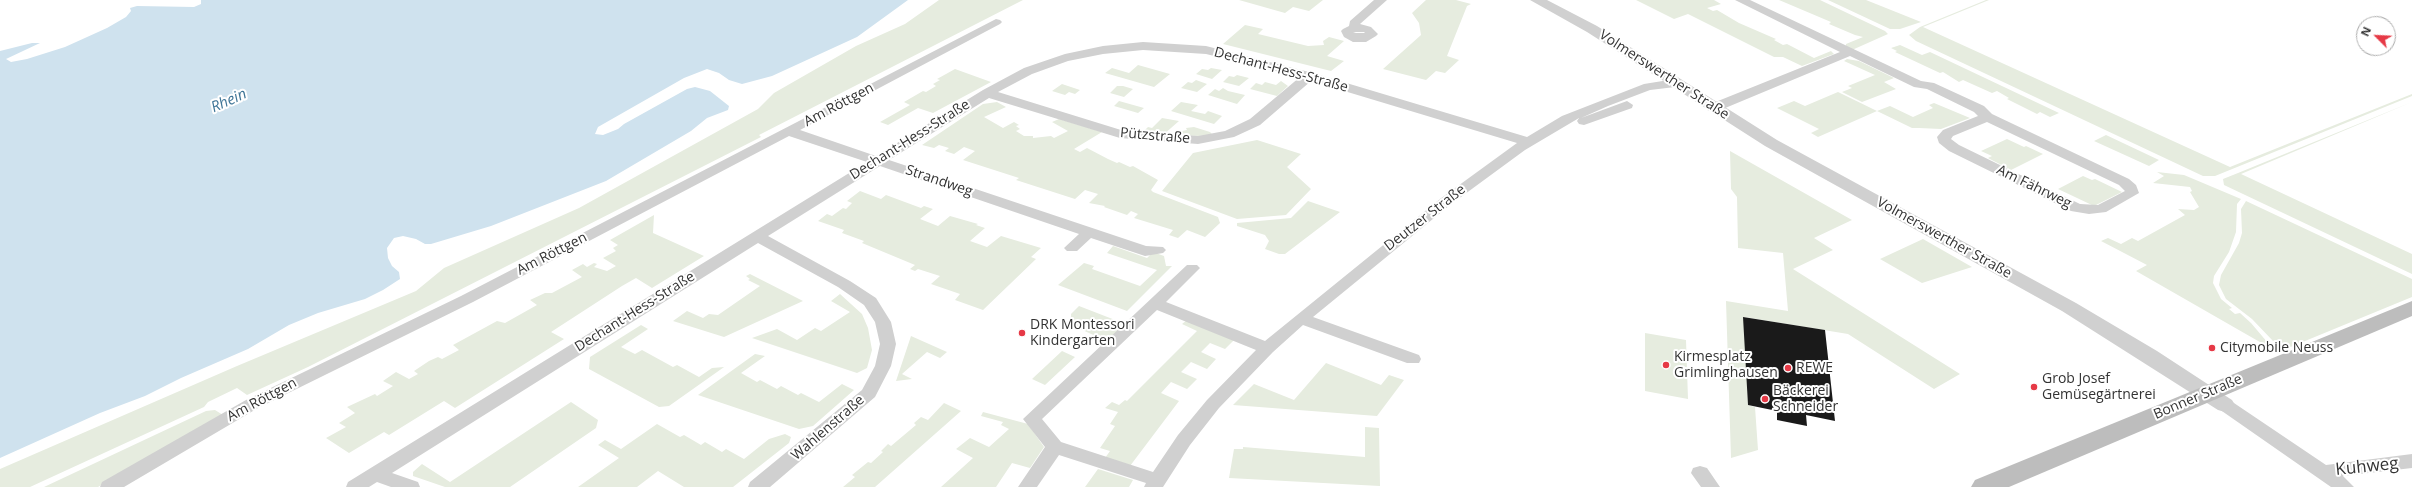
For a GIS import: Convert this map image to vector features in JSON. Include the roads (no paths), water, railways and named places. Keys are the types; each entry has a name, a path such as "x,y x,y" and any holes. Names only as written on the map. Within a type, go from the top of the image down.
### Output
{"main road":[{"name":"Bonner Straße","path":"1984,487 2216,399 2412,308"}],"street":[{"path":"1355,28 1354,23 1381,0"},
{"name":"Volmerswerther Straße","path":"1537,0 1592,29 1713,108 1771,143 2069,307 2216,399 2345,487"},
{"name":"Am Fährweg","path":"1741,0 1918,84 1930,86 1979,109 1988,117 2124,182 2131,188 2132,193 2101,209 2076,208 1954,148 1944,140 1944,137 1948,133 1988,117"},
{"name":"Am Röttgen","path":"109,487 263,398 467,298 790,131 996,22"},
{"name":"Dechant-Hess-Straße","path":"355,487 877,160 987,93 1028,71 1065,58 1103,50 1143,46 1206,50 1310,76 1528,142"},
{"path":"1713,108 1850,52"},
{"name":"Pützstraße","path":"987,93 1120,134 1179,140 1198,140 1229,134 1255,122 1310,76"},
{"name":"Deutzer Straße","path":"1155,483 1213,404 1267,348 1301,318 1445,202 1528,142 1556,127 1577,124 1658,94 1674,83"},
{"name":"Strandweg","path":"790,131 1146,251 1158,250"},
{"path":"1072,248 1089,232"},
{"name":"Wahlenstraße","path":"756,236 844,284 870,302 883,322 888,344 883,366 869,393 856,406 757,487"},
{"path":"1155,483 1055,447 1032,419 1192,268"},
{"path":"1155,303 1267,348"},
{"path":"1301,318 1413,359"},
{"path":"1027,487 1055,447"},
{"name":"Kuhweg","path":"2322,472 2412,461"},
{"path":"376,475 411,487"}],"water":[{"name":"Rhein","path":"201,0 908,0 857,37 772,76 742,84 729,80 719,73 707,69 684,78 598,127 595,134 603,135 618,129 624,124 687,89 695,87 710,91 729,106 728,110 707,118 691,131 606,181 491,226 431,244 425,244 416,239 403,236 394,238 387,248 388,258 392,266 399,272 400,279 383,290 365,299 318,313 289,325 248,349 181,378 145,396 100,413 0,458 0,51 32,43 40,43 6,59 11,62 27,59 65,47 107,28 126,17 131,11 130,8 137,6 194,7 201,4"}],"place":[{"name":"DRK Montessori Kindergarten","path":"1022,333"},
{"name":"Citymobile Neuss","path":"2212,348"},
{"name":"Kirmesplatz Grimlinghausen","path":"1666,365"},
{"name":"REWE","path":"1788,368"},
{"name":"Grob Josef Gemüsegärtnerei","path":"2034,387"},
{"name":"Bäckerei Schneider","path":"1765,399"}]}
